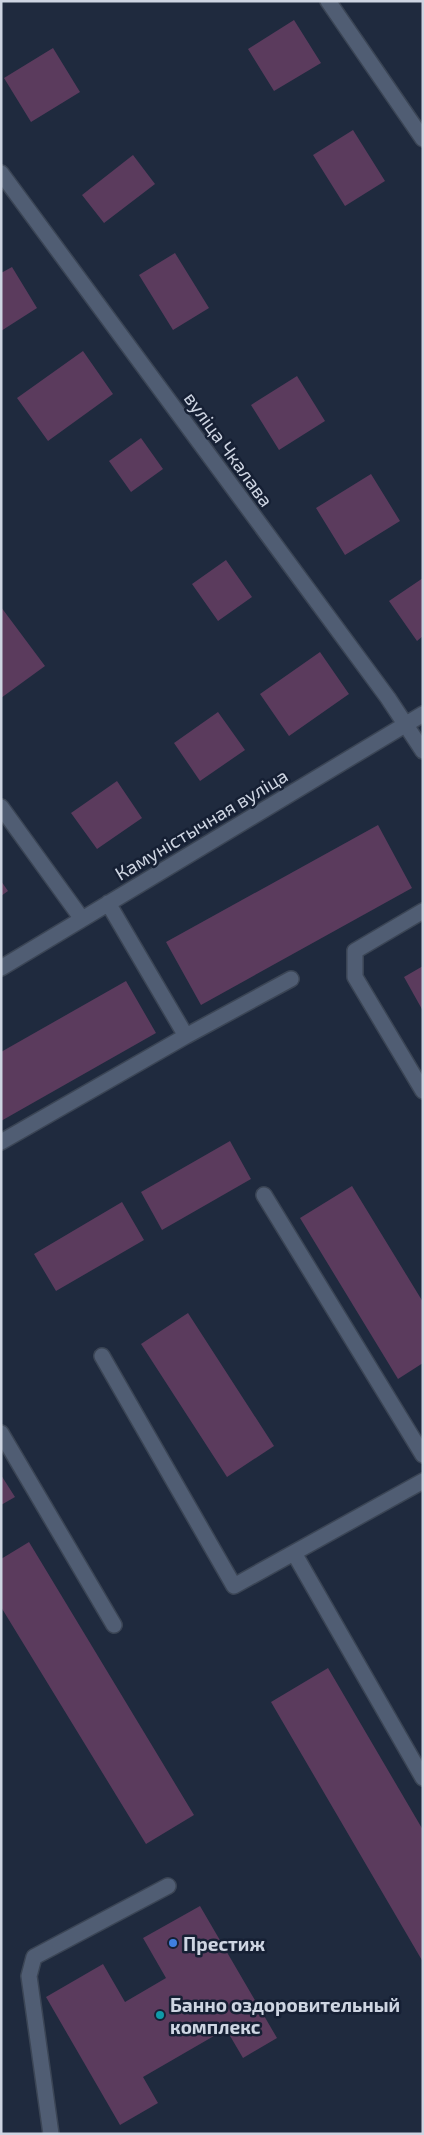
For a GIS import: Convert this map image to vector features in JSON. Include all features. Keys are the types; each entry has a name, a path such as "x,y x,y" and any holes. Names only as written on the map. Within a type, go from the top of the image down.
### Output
{"street":[{"path":"328,1 423,139"},
{"name":"вуліца Чкалава","path":"1,173 406,724 423,751"},
{"name":"Камуністычная вуліца","path":"1,968 423,714"},
{"path":"1,807 82,919"},
{"path":"108,903 186,1036"},
{"path":"423,911 355,951 355,978 423,1091"},
{"path":"1,1142 186,1036 291,979"},
{"path":"264,1195 423,1455"},
{"path":"102,1356 234,1586 423,1481"},
{"path":"1,1433 114,1624"},
{"path":"294,1553 423,1778"},
{"path":"51,2134 28,1976 34,1957 168,1886"}],"building":[{"path":"294,20 321,63 274,91 248,49"},
{"path":"53,48 80,92 31,122 4,78"},
{"path":"353,130 385,181 345,206 313,155"},
{"path":"133,155 155,184 104,223 82,195"},
{"path":"175,253 209,308 173,330 139,275"},
{"path":"12,267 37,308 1,331 1,273"},
{"path":"83,351 113,394 48,441 17,398"},
{"path":"297,376 325,421 279,450 251,405"},
{"path":"141,438 163,469 131,492 109,461"},
{"path":"371,474 400,521 345,555 316,508"},
{"path":"226,560 252,597 218,621 192,584"},
{"path":"423,578 423,636 417,641 389,601"},
{"path":"1,607 45,666 1,698"},
{"path":"320,652 349,694 289,736 260,694"},
{"path":"218,712 245,750 200,781 174,743"},
{"path":"117,781 142,818 97,849 71,813"},
{"path":"378,825 412,888 201,1005 166,942"},
{"path":"1,881 8,891 1,896"},
{"path":"423,966 423,1011 404,977"},
{"path":"126,981 156,1033 1,1121 1,1052"},
{"path":"230,1141 251,1179 162,1230 141,1192"},
{"path":"352,1186 423,1302 423,1363 398,1379 300,1218"},
{"path":"122,1202 144,1240 56,1291 34,1254"},
{"path":"188,1313 274,1446 227,1477 141,1344"},
{"path":"1,1475 15,1497 1,1505"},
{"path":"29,1542 194,1815 146,1844 1,1607 1,1559"},
{"path":"328,1668 423,1830 423,1962 271,1702"},
{"name":"Банно оздоровительный комплекс","path":"200,1906 277,2038 243,2058 226,2029 143,2077 158,2103 120,2125 46,1997 103,1964 125,2002 166,1978 143,1938"}],"place":[{"name":"Престиж","path":"173,1943"},
{"name":"Банно оздоровительный комплекс","path":"160,2015"}]}
